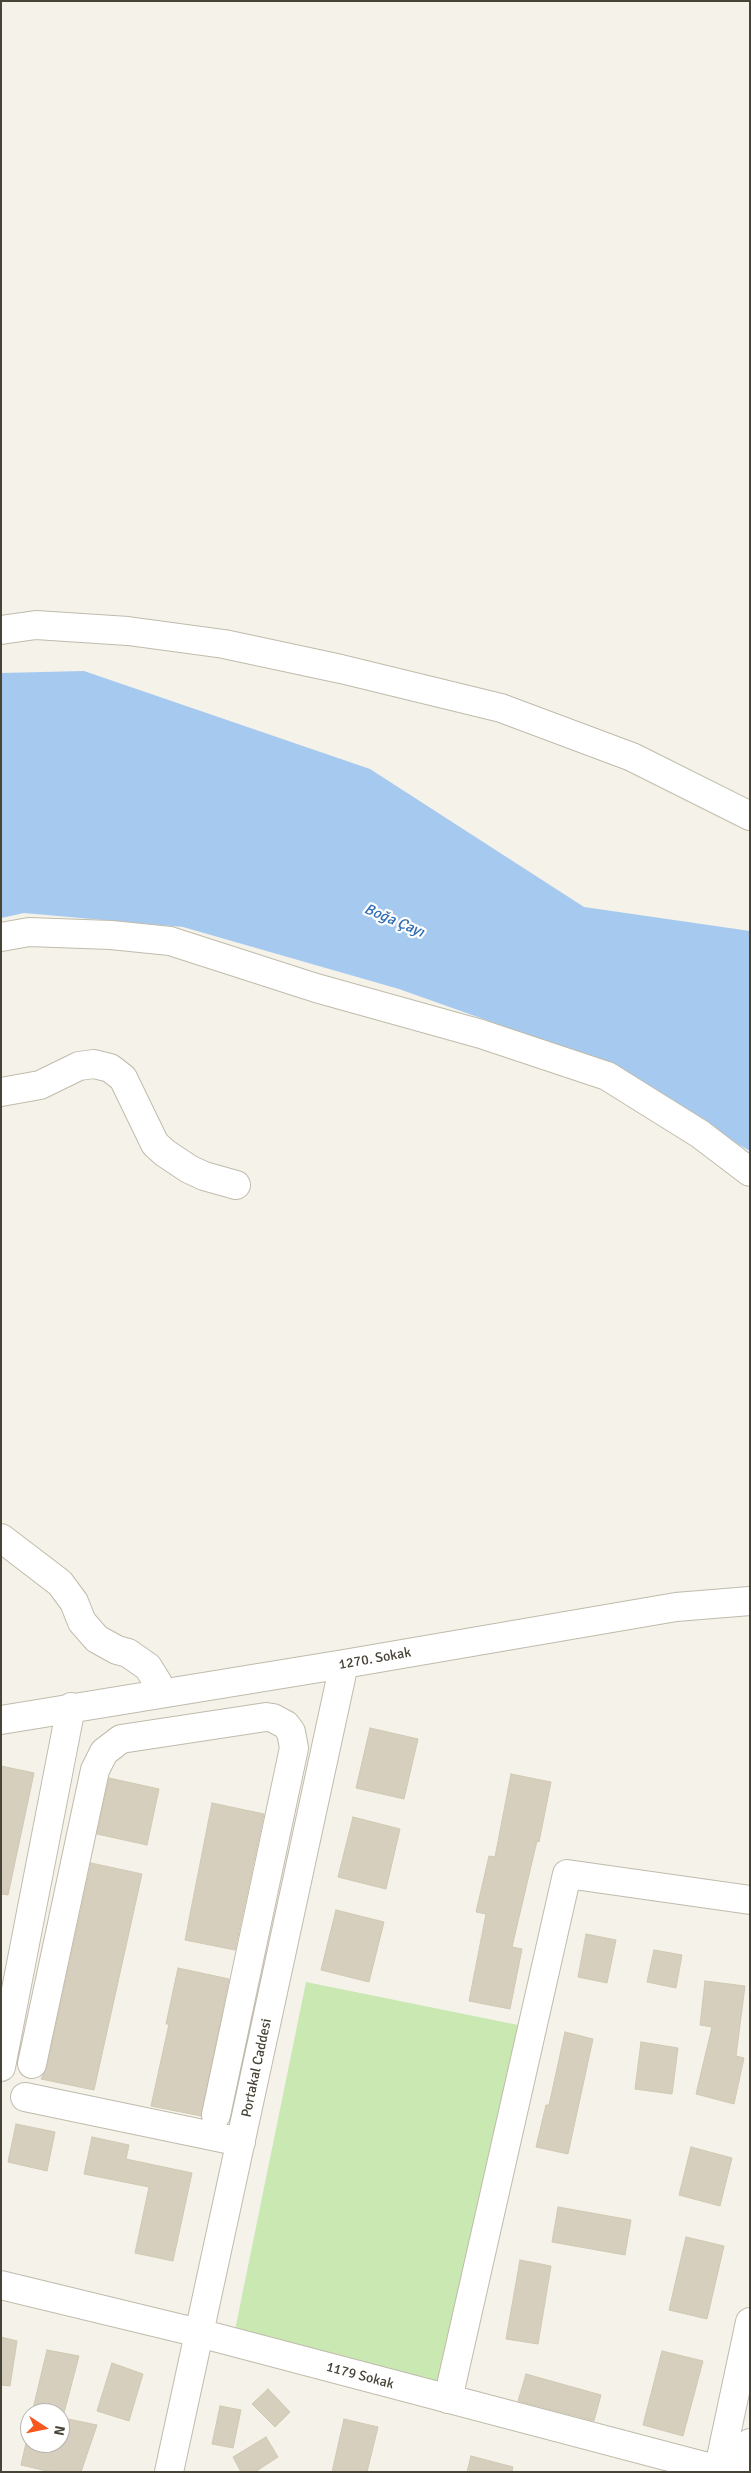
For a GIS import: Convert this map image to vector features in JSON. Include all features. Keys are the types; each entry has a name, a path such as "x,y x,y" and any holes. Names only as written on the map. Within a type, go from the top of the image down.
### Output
{"street":[{"path":"1,630 36,625 128,631 224,644 341,669 492,706 632,757 750,816"},
{"path":"1,937 29,932 111,934 170,941 316,988 481,1034 607,1076 700,1134 750,1172"},
{"path":"1,1092 40,1085 79,1066 94,1064 110,1068 122,1078 156,1144 165,1153 189,1169 204,1176 236,1184"},
{"path":"1,1538 60,1583 74,1602 82,1622 97,1639 117,1650 128,1653 148,1667 160,1683 177,1691 196,1729"},
{"name":"1270. Sokak","path":"1,1720 676,1607 750,1601"},
{"name":"Portakal Caddesi","path":"169,2472 344,1664"},
{"path":"1,2067 71,1707"},
{"path":"32,2064 98,1760 112,1744 122,1739 266,1717 274,1718 286,1725 294,1740 216,2115"},
{"path":"448,2399 567,1874 750,1900"},
{"path":"25,2097 241,2142"},
{"name":"1179 Sokak","path":"1,2285 199,2333 727,2471"},
{"path":"727,2471 750,2322"},
{"path":"727,2471 750,2443"}],"green space":[{"path":"306,1982 523,2026 442,2385 235,2330"}],"water":[{"name":"Boğa Çayı","path":"84,671 370,769 584,907 750,931 750,1151 716,1132 621,1068 399,989 183,927 24,913 1,918 1,673"}],"building":[{"path":"370,1728 418,1739 404,1799 356,1788"},
{"path":"1,1766 34,1773 8,1895 1,1894"},
{"path":"511,1774 551,1782 539,1842 537,1841 512,1947 522,1949 510,2009 469,2001 486,1914 476,1912 489,1856 495,1857"},
{"path":"109,1778 159,1789 147,1845 97,1834"},
{"path":"212,1803 264,1814 235,1950 185,1940"},
{"path":"353,1817 400,1829 386,1889 338,1877"},
{"path":"91,1863 142,1874 94,2090 41,2079 47,2067"},
{"path":"336,1910 384,1922 369,1982 321,1970"},
{"path":"586,1934 616,1940 607,1983 578,1977"},
{"path":"654,1950 682,1955 676,1988 647,1982"},
{"path":"178,1968 229,1979 201,2116 151,2106 169,2024 166,2024"},
{"path":"705,1981 745,1986 736,2056 744,2058 734,2104 696,2094 712,2027 700,2025"},
{"path":"565,2032 593,2039 568,2154 536,2147 546,2105 549,2105"},
{"path":"641,2042 678,2048 672,2094 635,2089"},
{"path":"16,2124 55,2132 47,2171 8,2162"},
{"path":"92,2137 129,2145 126,2159 192,2173 173,2261 135,2253 149,2187 84,2174"},
{"path":"691,2147 732,2158 720,2206 679,2195"},
{"path":"558,2207 631,2220 625,2255 552,2242"},
{"path":"686,2237 724,2246 707,2319 669,2310"},
{"path":"520,2260 551,2266 538,2344 506,2339"},
{"path":"1,2337 17,2341 10,2386 1,2385"},
{"path":"47,2350 79,2356 67,2403 34,2403"},
{"path":"662,2351 703,2361 683,2436 643,2425"},
{"path":"112,2363 143,2374 129,2421 97,2411"},
{"path":"526,2374 601,2395 594,2421 518,2401"},
{"path":"268,2389 290,2412 275,2427 252,2404"},
{"path":"220,2406 241,2410 233,2448 212,2444"},
{"path":"70,2419 97,2425 81,2472 51,2472 21,2465 24,2453 70,2453"},
{"path":"344,2419 378,2427 367,2472 332,2472"},
{"path":"266,2437 278,2457 255,2472 241,2472 233,2457"},
{"path":"471,2456 513,2467 512,2472 467,2472"}]}
